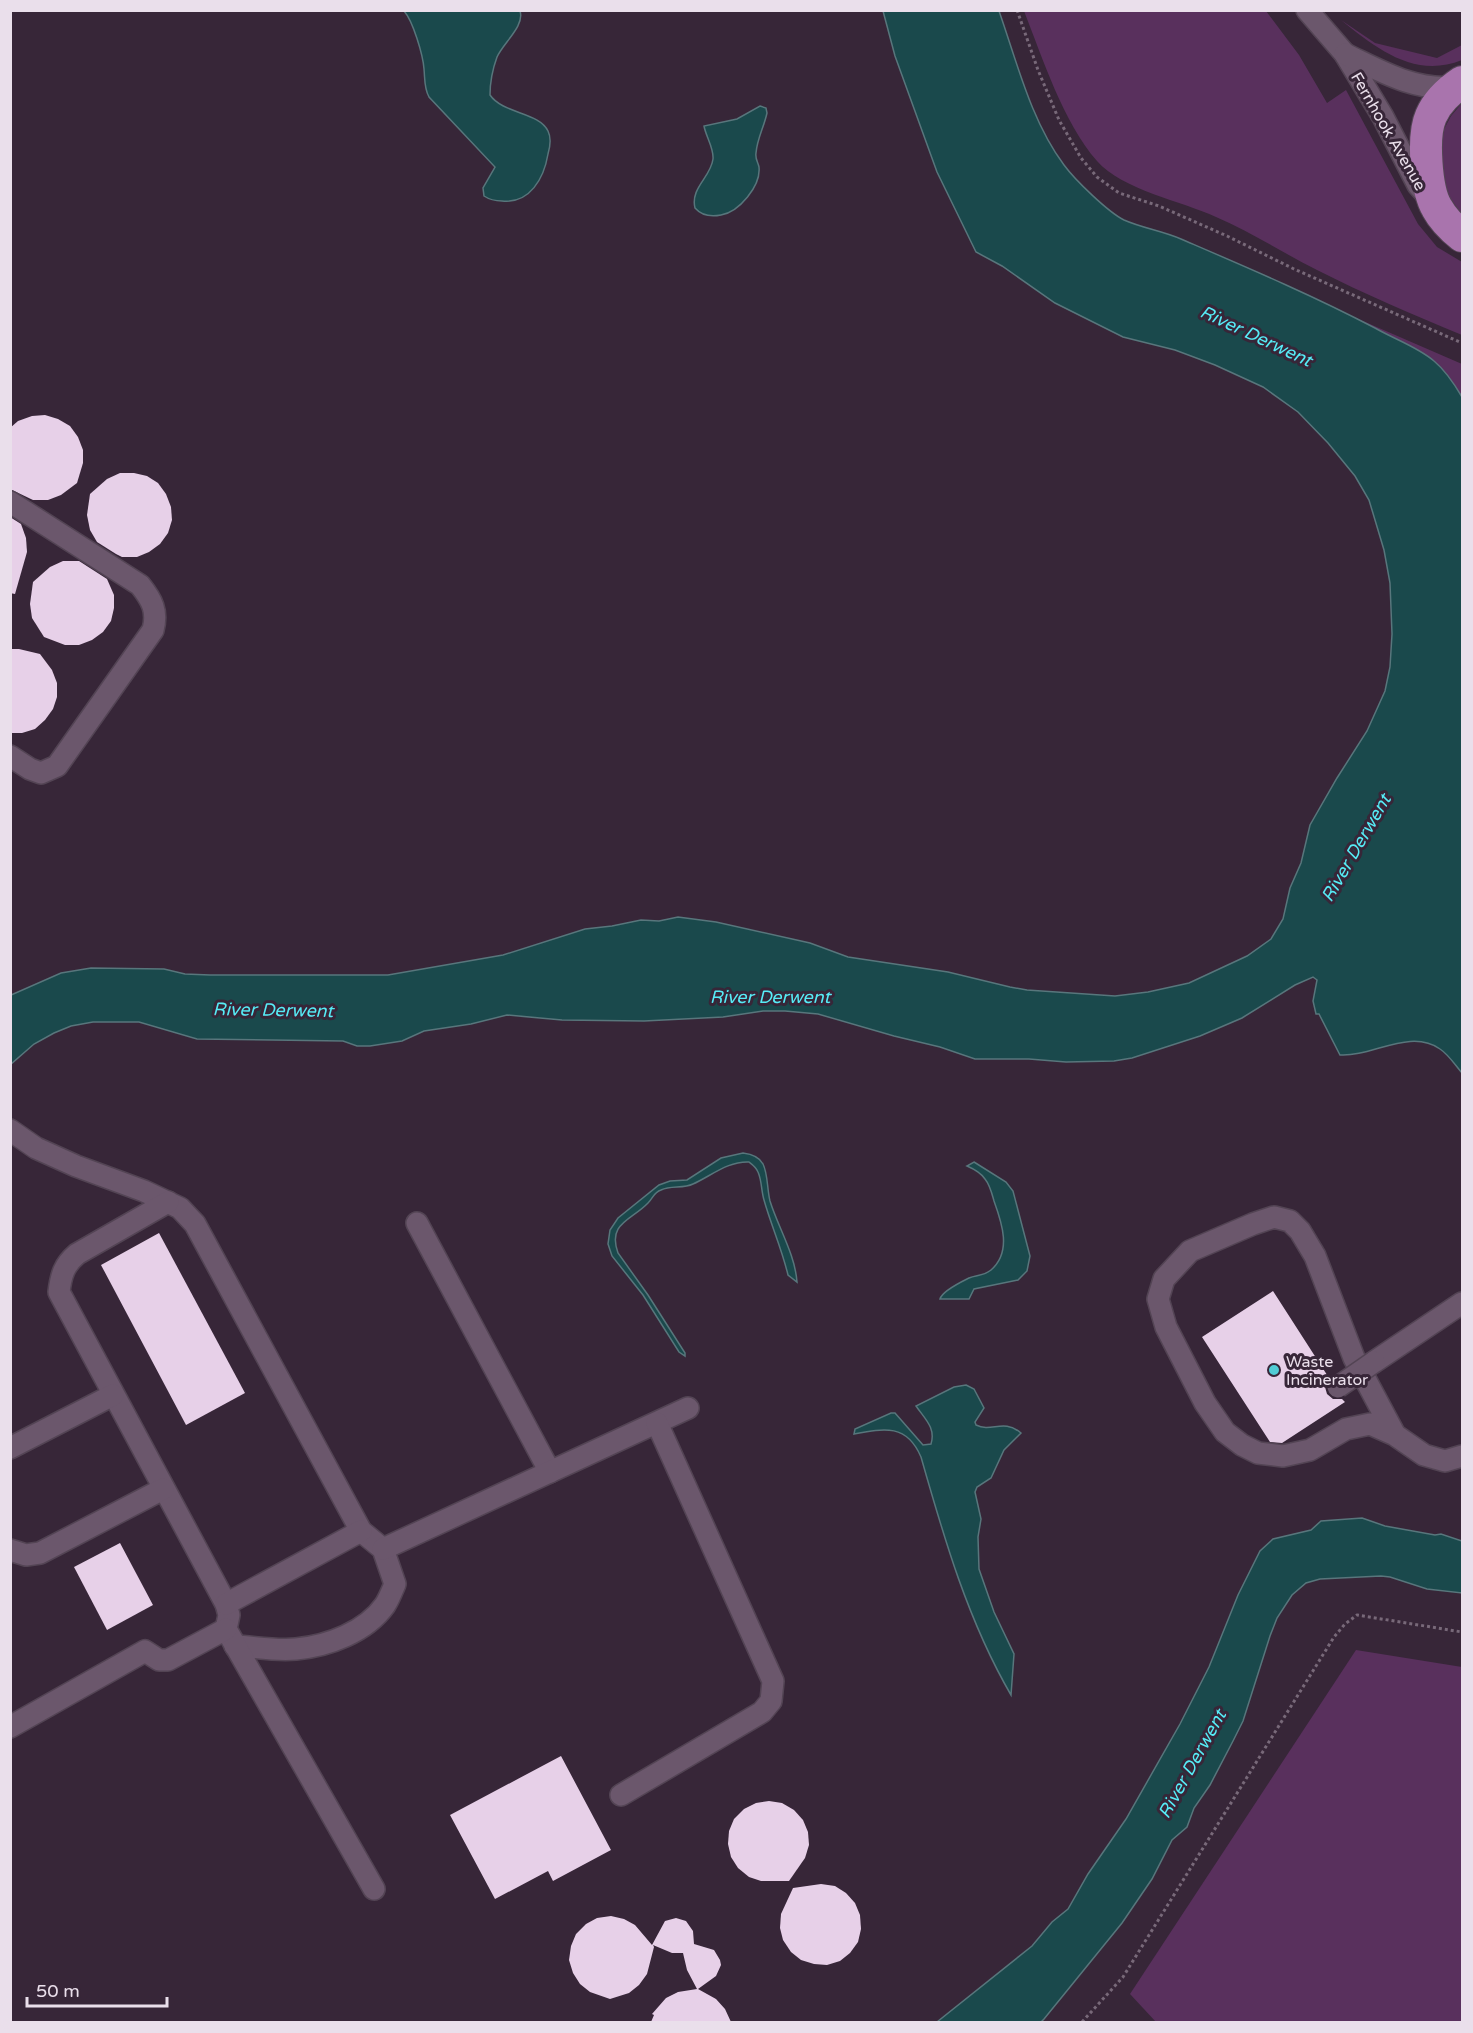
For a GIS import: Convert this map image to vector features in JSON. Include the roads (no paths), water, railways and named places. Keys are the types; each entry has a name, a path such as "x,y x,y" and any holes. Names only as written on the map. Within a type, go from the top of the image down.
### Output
{"highway":[{"path":"1458,85 1440,102 1431,116 1426,132 1428,170 1436,206 1447,222 1462,236"}],"street":[{"name":"Fernhook Avenue","path":"1307,10 1345,54 1383,117 1418,185 1436,206"},
{"name":"Fernhook Avenue","path":"1345,54 1410,83 1439,89 1458,85"},
{"path":"10,502 140,585 150,598 155,610 153,630 57,766 41,773 10,756"},
{"path":"10,1130 36,1148 180,1208 195,1224 361,1532 383,1549 395,1584 385,1605 370,1622 325,1644 295,1649 231,1638 168,1660 159,1660 145,1651 10,1727"},
{"path":"168,1202 77,1254 68,1262 61,1275 59,1292 226,1604 231,1638 374,1889"},
{"path":"1395,1435 1354,1358 1315,1256 1300,1231 1290,1221 1274,1217 1190,1251 1164,1279 1158,1299 1166,1327 1205,1403 1225,1432 1242,1445 1258,1453 1283,1456 1310,1449 1346,1429 1370,1424 1395,1435 1424,1455 1445,1461 1462,1456"},
{"path":"417,1223 550,1472"},
{"path":"1338,1387 1462,1303"},
{"path":"10,1448 113,1395"},
{"path":"383,1549 688,1408"},
{"path":"621,1795 762,1712 771,1701 773,1681 657,1423"},
{"path":"10,1550 26,1555 40,1553 163,1489"},
{"path":"226,1604 361,1532"}],"water":[{"path":"404,11 520,11 521,17 517,28 497,57 490,95 503,106 529,116 543,125 549,133 550,145 543,172 534,188 528,194 512,201 497,201 484,196 483,188 495,167 429,97 425,87 420,47 411,22"},
{"name":"River Derwent","path":"883,11 999,11 1042,130 1064,165 1101,203 1124,220 1174,236 1254,271 1413,347 1438,365 1462,397 1462,1073 1440,1049 1428,1043 1416,1041 1340,1055 1319,1014 1316,1014 1313,1001 1317,980 1313,977 1295,985 1242,1018 1200,1036 1132,1058 1114,1061 975,1059 940,1047 818,1014 763,1011 723,1017 644,1021 562,1020 507,1015 471,1024 424,1031 402,1041 370,1046 357,1046 343,1041 197,1039 139,1022 93,1022 71,1026 54,1033 34,1044 11,1064 11,995 61,973 91,968 164,969 185,974 210,975 388,975 503,955 585,929 678,917 716,922 810,943 848,957 948,972 1010,987 1115,996 1189,983 1247,956 1271,939 1283,919 1290,888 1301,863 1310,825 1367,731 1385,691 1390,667 1392,634 1390,583 1384,550 1369,500 1355,476 1328,443 1298,412 1263,387 1175,350 1123,337 1055,303 1002,266 976,252 937,172 895,56"},
{"path":"760,106 766,108 767,113 757,148 759,174 753,190 741,204 728,213 714,216 701,213 695,208 695,194 709,171 713,159 704,126 737,119"},
{"path":"743,1153 754,1156 763,1164 770,1201 790,1251 797,1282 788,1275 764,1200 759,1175 749,1162 727,1166 689,1185 659,1191 642,1209 618,1228 616,1235 615,1243 618,1253 648,1295 685,1356 679,1352 643,1295 612,1256 608,1244 610,1230 618,1218 659,1185 670,1181 687,1180 721,1158"},
{"path":"974,1162 1006,1182 1013,1191 1030,1256 1027,1271 1018,1280 974,1289 969,1299 940,1299 944,1293 957,1284 991,1270 1001,1255 1003,1237 1000,1219 987,1181 967,1166"},
{"path":"966,1385 974,1389 984,1408 975,1422 976,1425 987,1428 1009,1427 1021,1433 1004,1450 991,1478 977,1487 975,1492 981,1519 978,1537 979,1569 994,1612 1014,1654 1011,1695 982,1638 958,1579 921,1457 915,1446 902,1434 894,1431 876,1430 854,1434 855,1429 895,1413 923,1445 931,1444 931,1428 916,1406 954,1387"},
{"name":"River Derwent","path":"1362,1518 1385,1526 1435,1535 1441,1534 1462,1541 1462,1593 1427,1589 1381,1576 1320,1579 1306,1583 1292,1595 1277,1618 1243,1721 1210,1785 1194,1808 1187,1827 1172,1840 1152,1879 1122,1923 1044,2019 1041,2022 937,2022 1032,1946 1052,1922 1068,1909 1088,1874 1126,1819 1180,1724 1209,1667 1238,1595 1260,1551 1273,1539 1311,1530 1321,1521"}],"place":[{"name":"Waste Incinerator","path":"1274,1370"}]}
